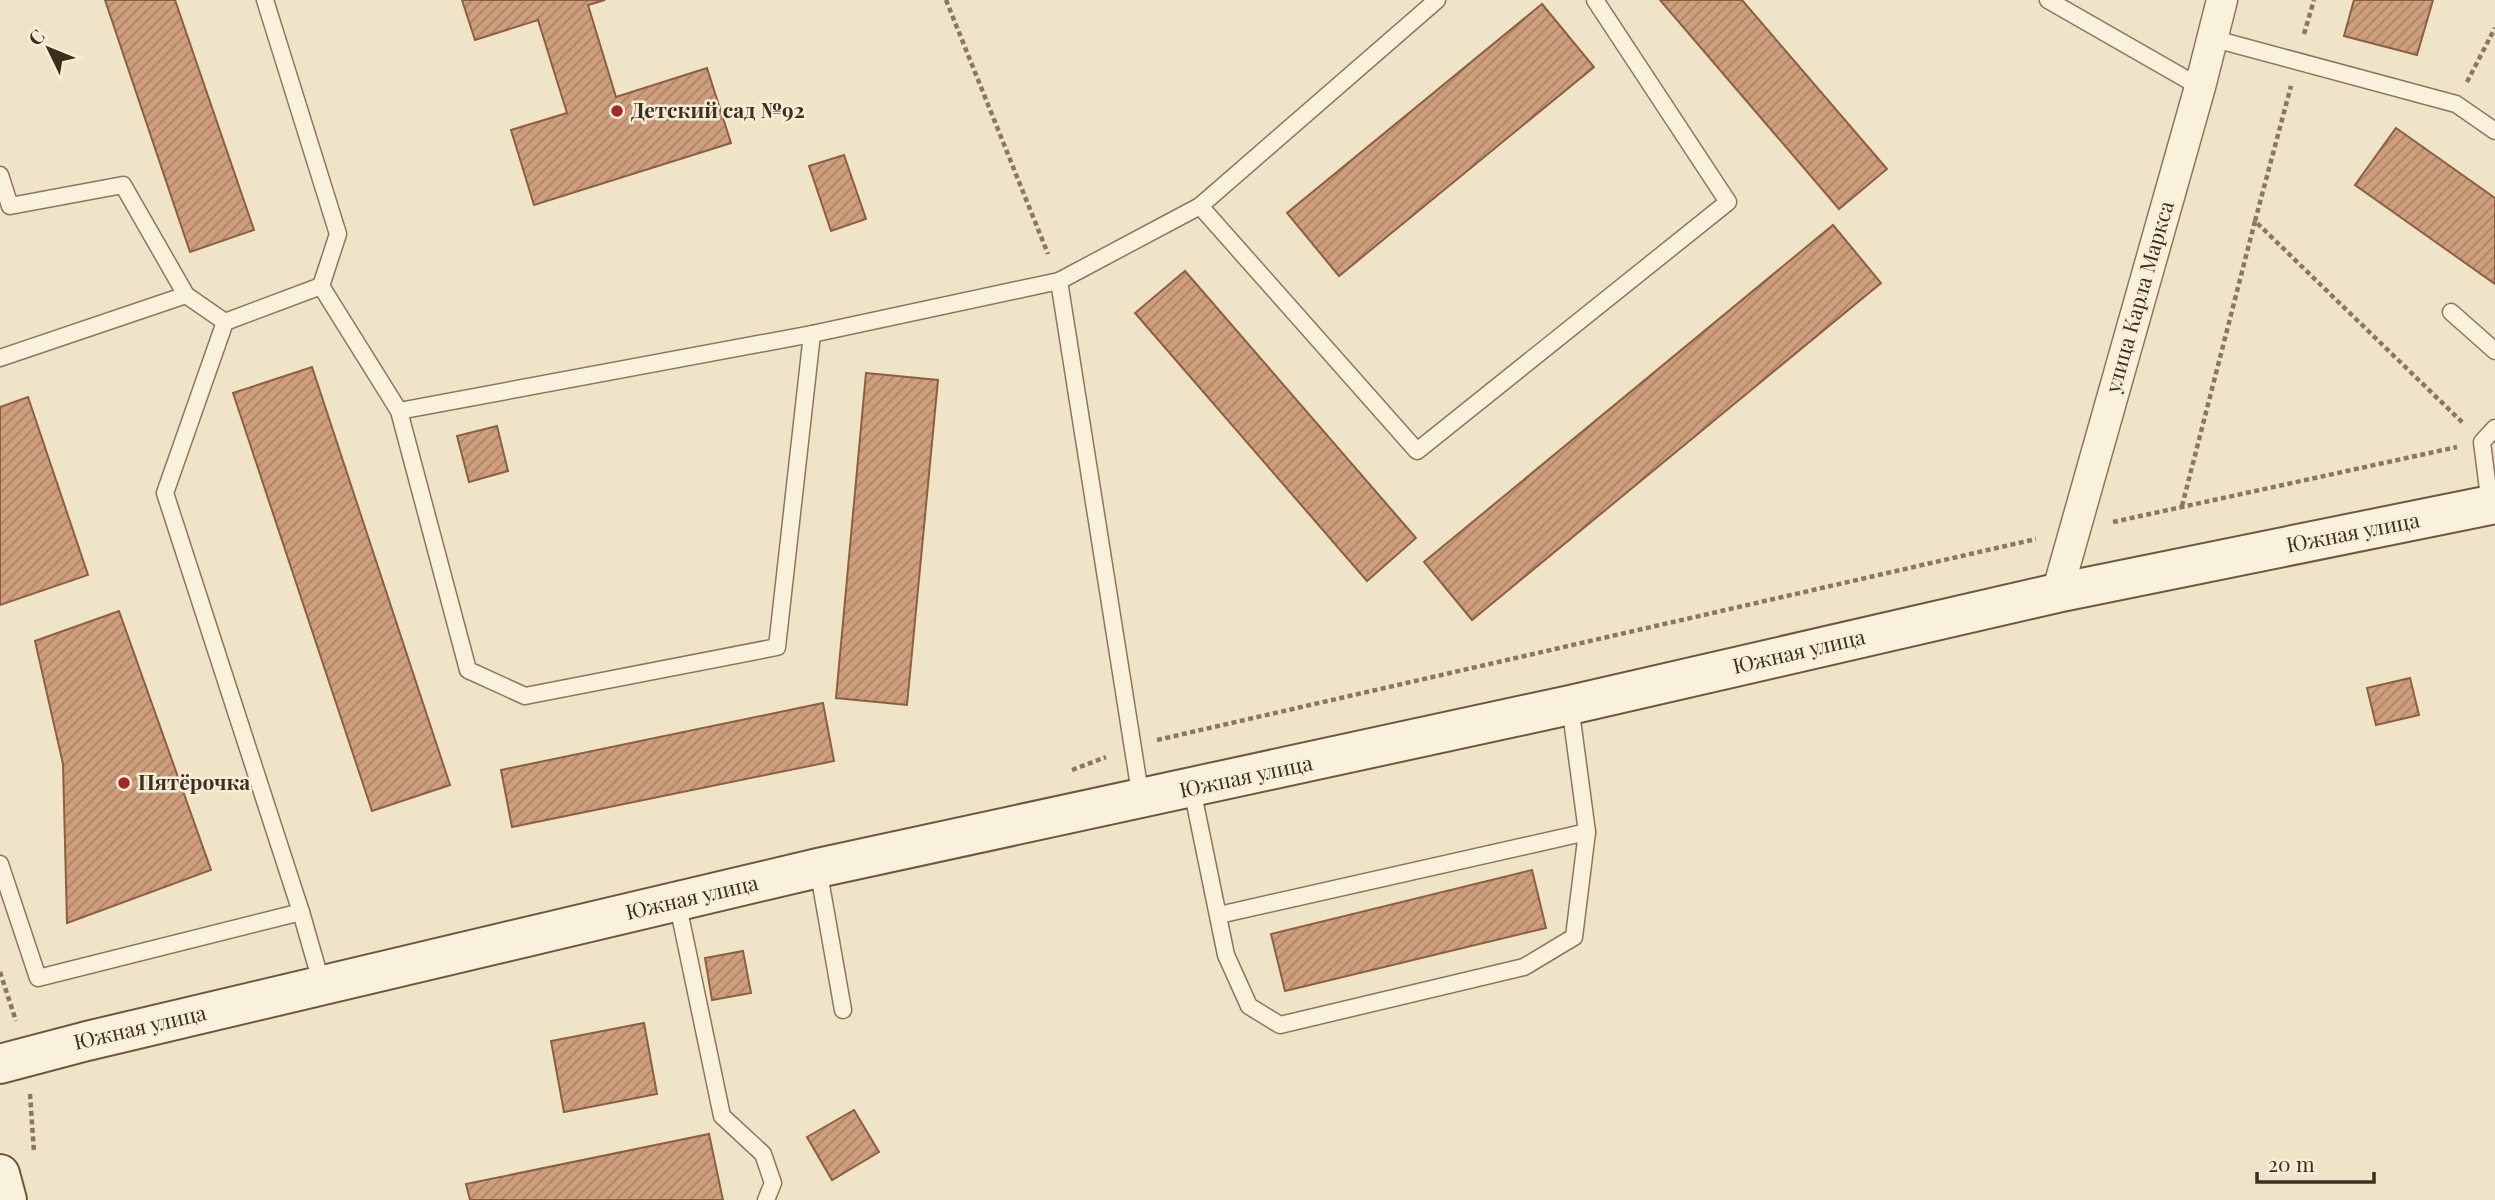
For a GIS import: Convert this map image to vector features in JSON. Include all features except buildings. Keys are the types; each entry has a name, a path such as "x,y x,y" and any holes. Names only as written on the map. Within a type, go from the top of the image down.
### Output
{"street":[{"name":"улица Карла Маркса","path":"2057,593 2200,87 2222,0"},
{"name":"Южная улица","path":"0,1064 27,1055 818,869 1570,705 2057,593 2493,504"},
{"path":"0,1174 7,1200"}],"lane":[{"path":"265,0 338,234 321,286"},
{"path":"399,411 812,334 1059,281 1200,206 1437,0"},
{"path":"1200,206 1417,450 1728,202 1595,0"},
{"path":"2048,0 2200,87"},
{"path":"2211,38 2456,104 2495,131"},
{"path":"0,175 10,206 123,185 186,295 226,323"},
{"path":"1059,281 1141,799"},
{"path":"321,286 226,323 165,493 301,912 322,985"},
{"path":"321,286 399,411 468,670 525,696 777,647 812,334"},
{"path":"0,358 186,295"},
{"path":"2451,312 2495,351"},
{"path":"2493,504 2482,442 2495,428"},
{"path":"1192,789 1226,955 1249,1006 1280,1025 1524,967 1574,937 1587,832 1570,705"},
{"path":"1219,915 1587,832"},
{"path":"0,864 38,978 301,912"},
{"path":"818,869 843,1010"},
{"path":"677,901 722,1116 763,1154 773,1183 765,1200"}],"path":[{"path":"946,0 1059,281"},
{"path":"2182,507 2314,0"},
{"path":"2456,104 2495,28"},
{"path":"2255,221 2482,442"},
{"path":"1060,775 1134,746 2073,530 2482,442"}],"place":[{"name":"Детский сад №92","path":"617,111"},
{"name":"Пятёрочка","path":"124,783"}]}
